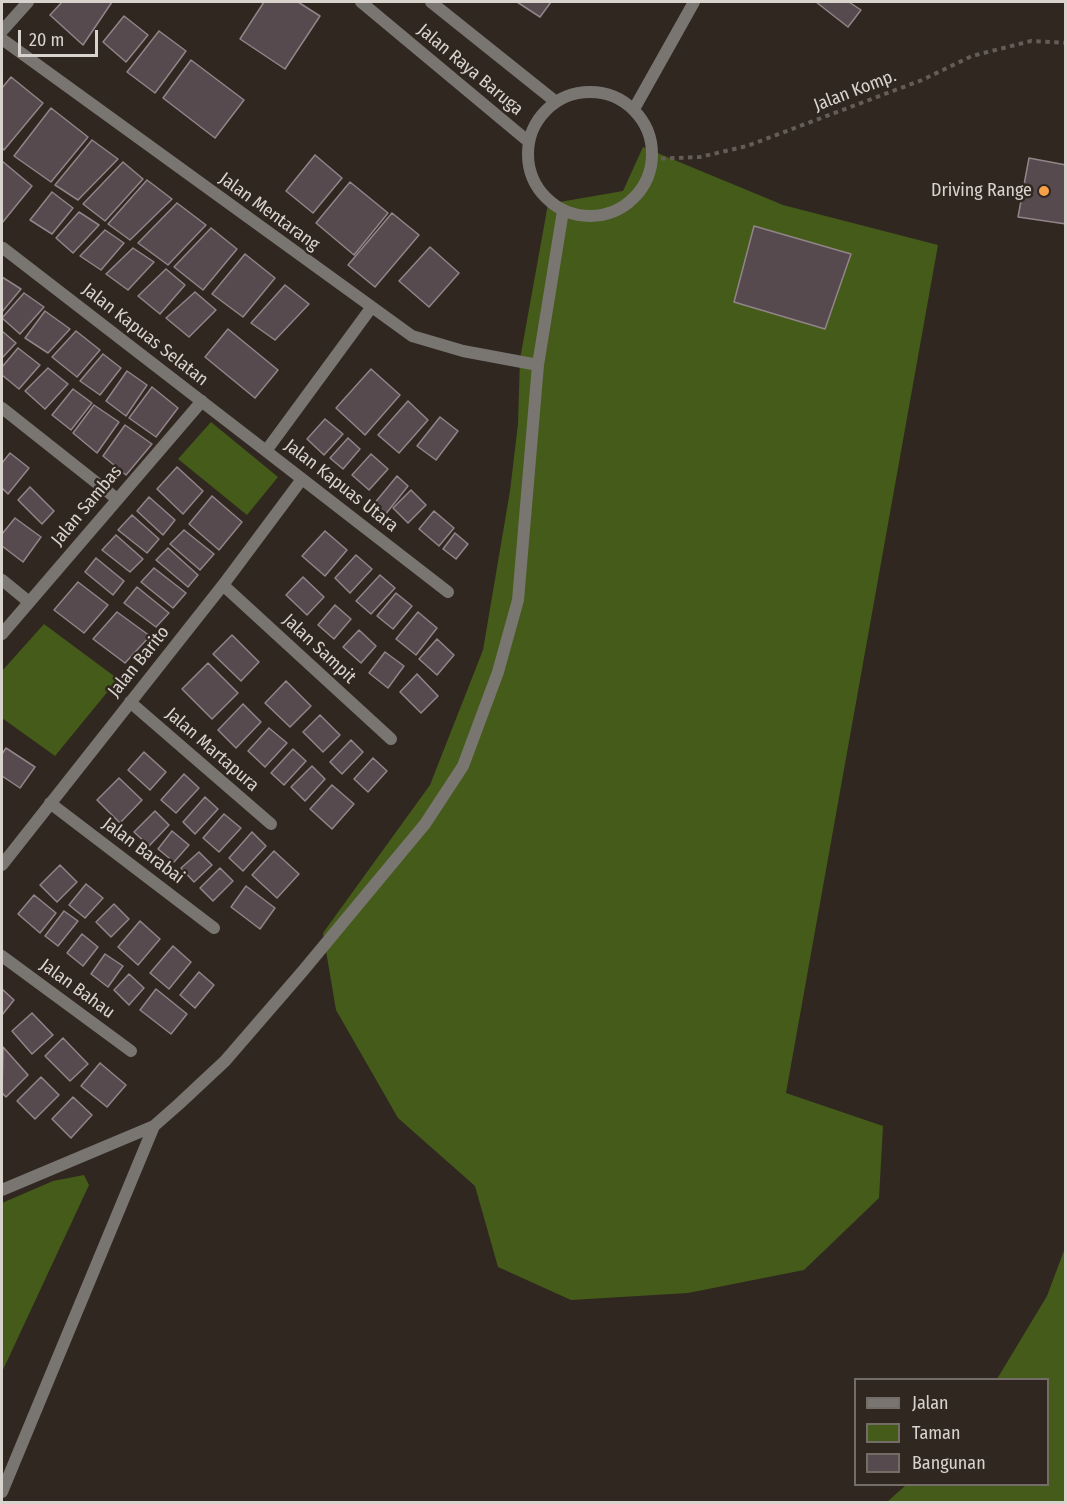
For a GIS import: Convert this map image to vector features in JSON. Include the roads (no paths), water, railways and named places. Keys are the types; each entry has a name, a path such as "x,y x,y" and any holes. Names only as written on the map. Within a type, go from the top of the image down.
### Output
{"street":[{"path":"2,31 28,2"},
{"name":"Jalan Raya Baruga","path":"361,2 529,142"},
{"name":"Jalan Raya Baruga","path":"431,2 556,102"},
{"path":"634,109 694,2"},
{"name":"Jalan Mentarang","path":"2,39 412,336 463,351 538,365"},
{"path":"582,92 596,92 610,94 634,109 650,137 652,159 646,182 631,202 621,209 586,217 563,211 551,204 534,183 529,170 529,142 538,119 556,102 582,92"},
{"path":"2,1190 154,1126 225,1060 303,972 425,824 463,766 498,672 518,600 538,365 563,211"},
{"name":"Jalan Kapuas Selatan","path":"3,248 266,451"},
{"name":"Jalan Kapuas Utara","path":"371,308 266,451 448,592"},
{"name":"Jalan Sambas","path":"2,634 202,401"},
{"path":"2,408 117,499"},
{"name":"Jalan Barito","path":"2,865 223,585 302,479"},
{"path":"2,580 29,602"},
{"name":"Jalan Sampit","path":"223,585 391,739"},
{"name":"Jalan Martapura","path":"130,702 271,824"},
{"name":"Jalan Barabai","path":"50,803 214,928"},
{"name":"Jalan Bahau","path":"2,957 131,1051"},
{"path":"2,1492 154,1126"}],"place":[{"name":"Driving Range","path":"1044,191"}]}
